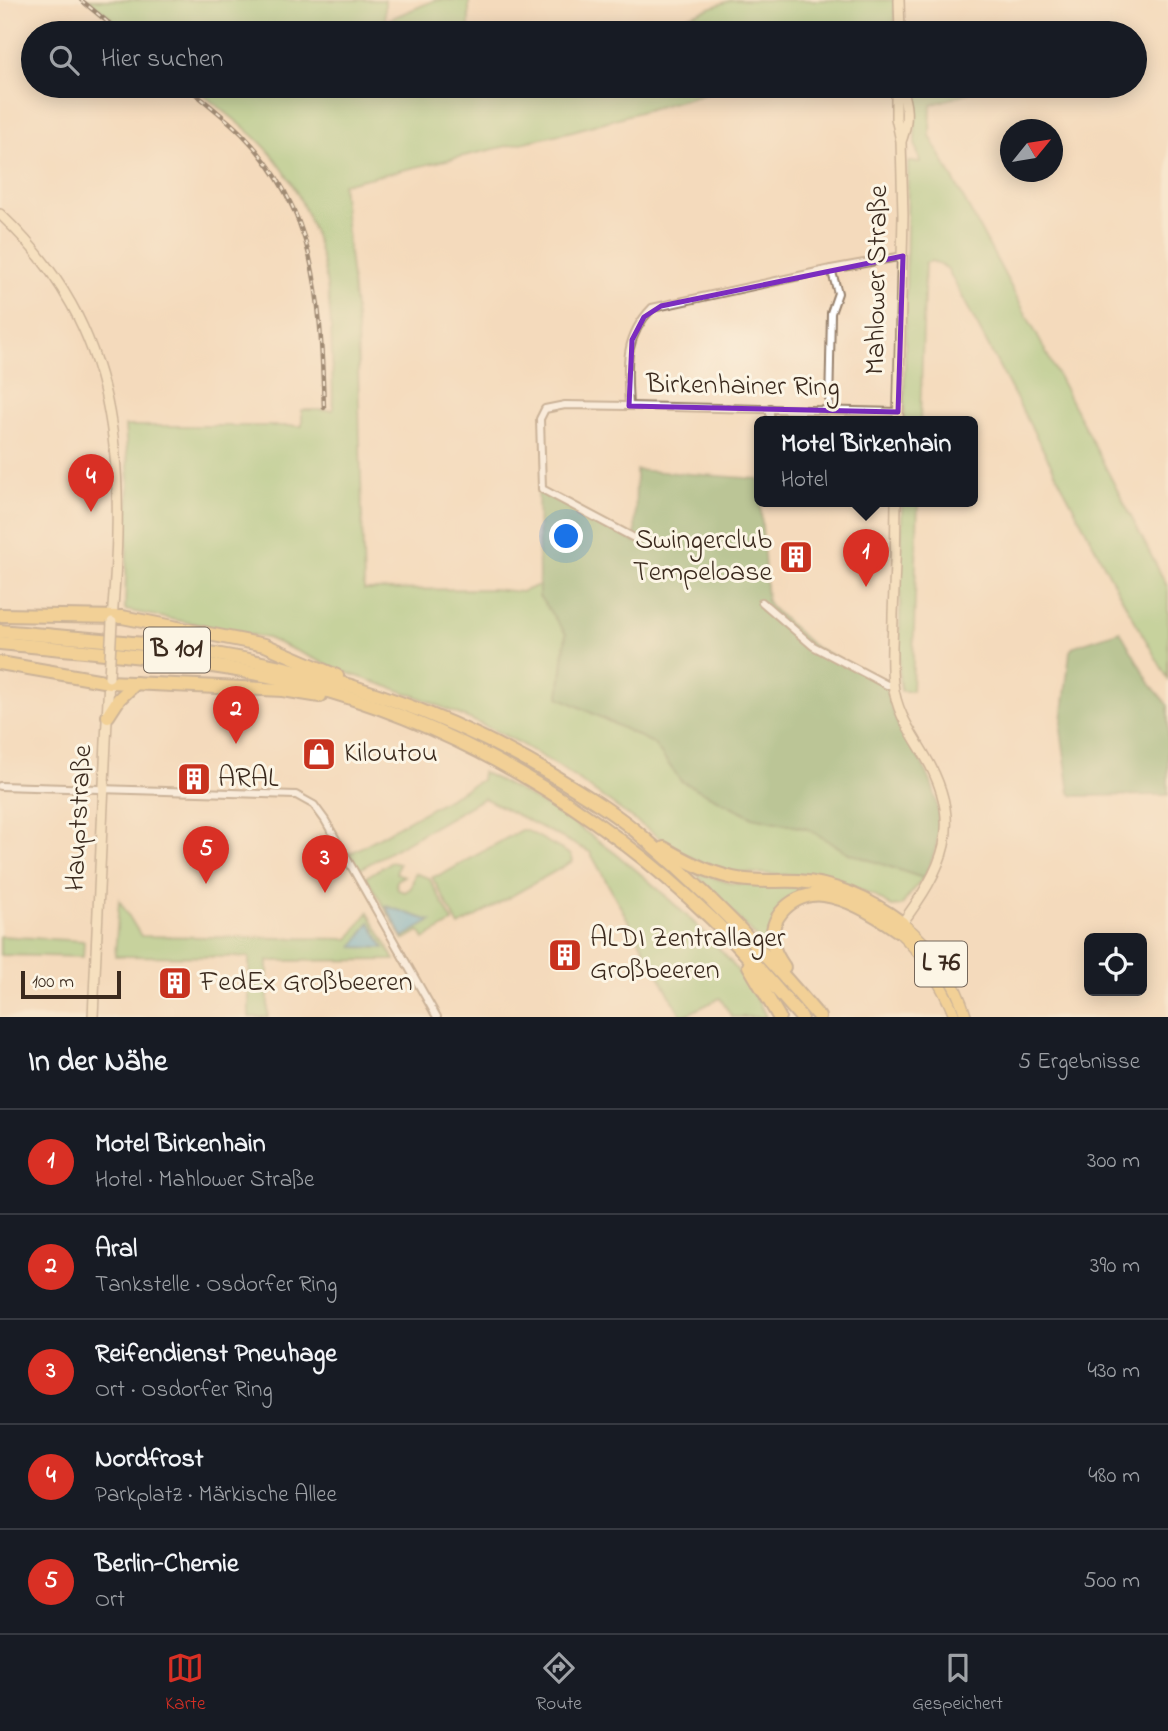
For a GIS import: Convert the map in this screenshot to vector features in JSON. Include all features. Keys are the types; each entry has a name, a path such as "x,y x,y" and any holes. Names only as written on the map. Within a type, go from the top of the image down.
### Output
{"highway":[{"path":"0,615 112,619 265,645 311,663 351,685"},
{"name":"B 101","path":"0,631 221,655 351,685 468,730 592,798 645,838 714,902 819,1017"},
{"name":"B 101","path":"0,643 218,668 295,682 349,697 460,742 498,761 584,813 668,879 727,934 801,1017"},
{"path":"0,663 136,683 283,690 379,708"},
{"path":"108,716 122,696 136,683"},
{"path":"645,838 687,862 722,875 757,882 813,883 846,891 875,904 900,927"},
{"path":"801,995 773,946 775,927 780,914 792,902 807,895 830,896 900,927"},
{"path":"727,934 779,1017"}],"main road":[{"name":"L 76","path":"900,927 930,966 955,1017"},
{"name":"L 76","path":"900,927 920,938 939,960 955,988 966,1017"}],"street":[{"path":"899,0 900,21"},
{"name":"Mahlower Straße","path":"896,98 896,118 901,141 903,256 898,416"},
{"name":"Hauptstraße","path":"0,214 33,248 62,289 90,344 105,387 112,420 117,469 93,1017"},
{"name":"Birkenhainer Ring","path":"629,406 627,357 632,340 644,317 652,309 831,269 903,256"},
{"path":"829,409 831,313 838,293 831,269"},
{"name":"Birkenhainer Ring","path":"638,540 542,489 540,419 545,409 565,405 829,409 898,416"},
{"path":"770,408 770,416"},
{"path":"897,507 893,685 904,722 934,770 945,808 945,841 939,866 900,927"},
{"path":"762,602 813,646 887,685 893,685"},
{"path":"0,786 296,795 314,805 325,820 437,1017"}],"highlighted area":[{"path":"903,256 898,412 629,406 632,340 644,317 661,306"}],"green space":[{"path":"89,0 385,0 385,21 114,21"},
{"path":"435,0 469,0 469,21 385,21"},
{"path":"731,0 894,0 895,21 675,21"},
{"path":"208,98 688,98 573,131 342,184 357,329 364,590 493,589 521,592 539,585 539,596 566,633 559,697 653,743 681,781 753,817 808,829 849,853 923,878 901,906 892,907 873,895 831,880 729,872 702,863 678,851 563,769 512,739 474,721 416,696 342,671 267,638 125,610 129,478 125,426 302,426 302,410 333,410 332,336 328,293 320,252 305,210 285,172 250,133"},
{"path":"916,98 952,98 931,105 930,136 1168,588 1168,679 1118,591 947,268 932,261 925,263 920,416 904,416 908,162 920,162 915,143"},
{"path":"636,470 754,479 754,507 761,507 767,601 813,646 884,683 900,729 930,779 937,808 938,837 930,865 923,878 849,853 808,829 753,817 681,781 653,743 559,697 566,634 539,596 538,490 635,542"},
{"path":"902,507 918,507 912,691 901,691"},
{"path":"1120,631 1151,685 1168,705 1168,795 1074,796 1070,793 1061,730 1070,651 1074,646"},
{"path":"482,772 591,835 663,893 721,950 751,989 766,1017 732,1017 720,998 682,1017 590,852 484,798 360,869 349,854 481,780"},
{"path":"521,830 526,830 571,855 573,861 459,926 432,877 443,874"},
{"path":"391,862 399,864 396,873 404,876 398,879 398,890 405,892 411,888 415,873 429,878 453,922 424,939 419,931 405,939 404,936 430,921 387,908 404,940 366,877"},
{"path":"694,872 731,883 820,888 851,900 789,899 770,952"},
{"path":"119,900 141,936 349,939 368,912 395,960 268,961 268,1017 249,1017 249,957 115,956"},
{"path":"0,936 84,941 83,957 0,955"}],"water":[{"path":"386,906 431,921 403,937"},
{"path":"370,922 384,948 353,947"}],"railway":[{"path":"81,0 106,21"},
{"path":"200,98 242,134 268,164 287,196 301,228 317,297 324,408"}],"place":[{"name":"Nordfrost","path":"91,512"},
{"name":"Swingerclub Tempeloase","path":"796,557"},
{"name":"Motel Birkenhain","path":"866,587"},
{"name":"Aral","path":"236,744"},
{"name":"Kiloutou","path":"319,754"},
{"name":"ARAL","path":"194,779"},
{"name":"Berlin-Chemie","path":"206,884"},
{"name":"Reifendienst Pneuhage","path":"325,893"},
{"name":"ALDI Zentrallager Großbeeren","path":"565,955"},
{"name":"FedEx Großbeeren","path":"175,983"}]}
